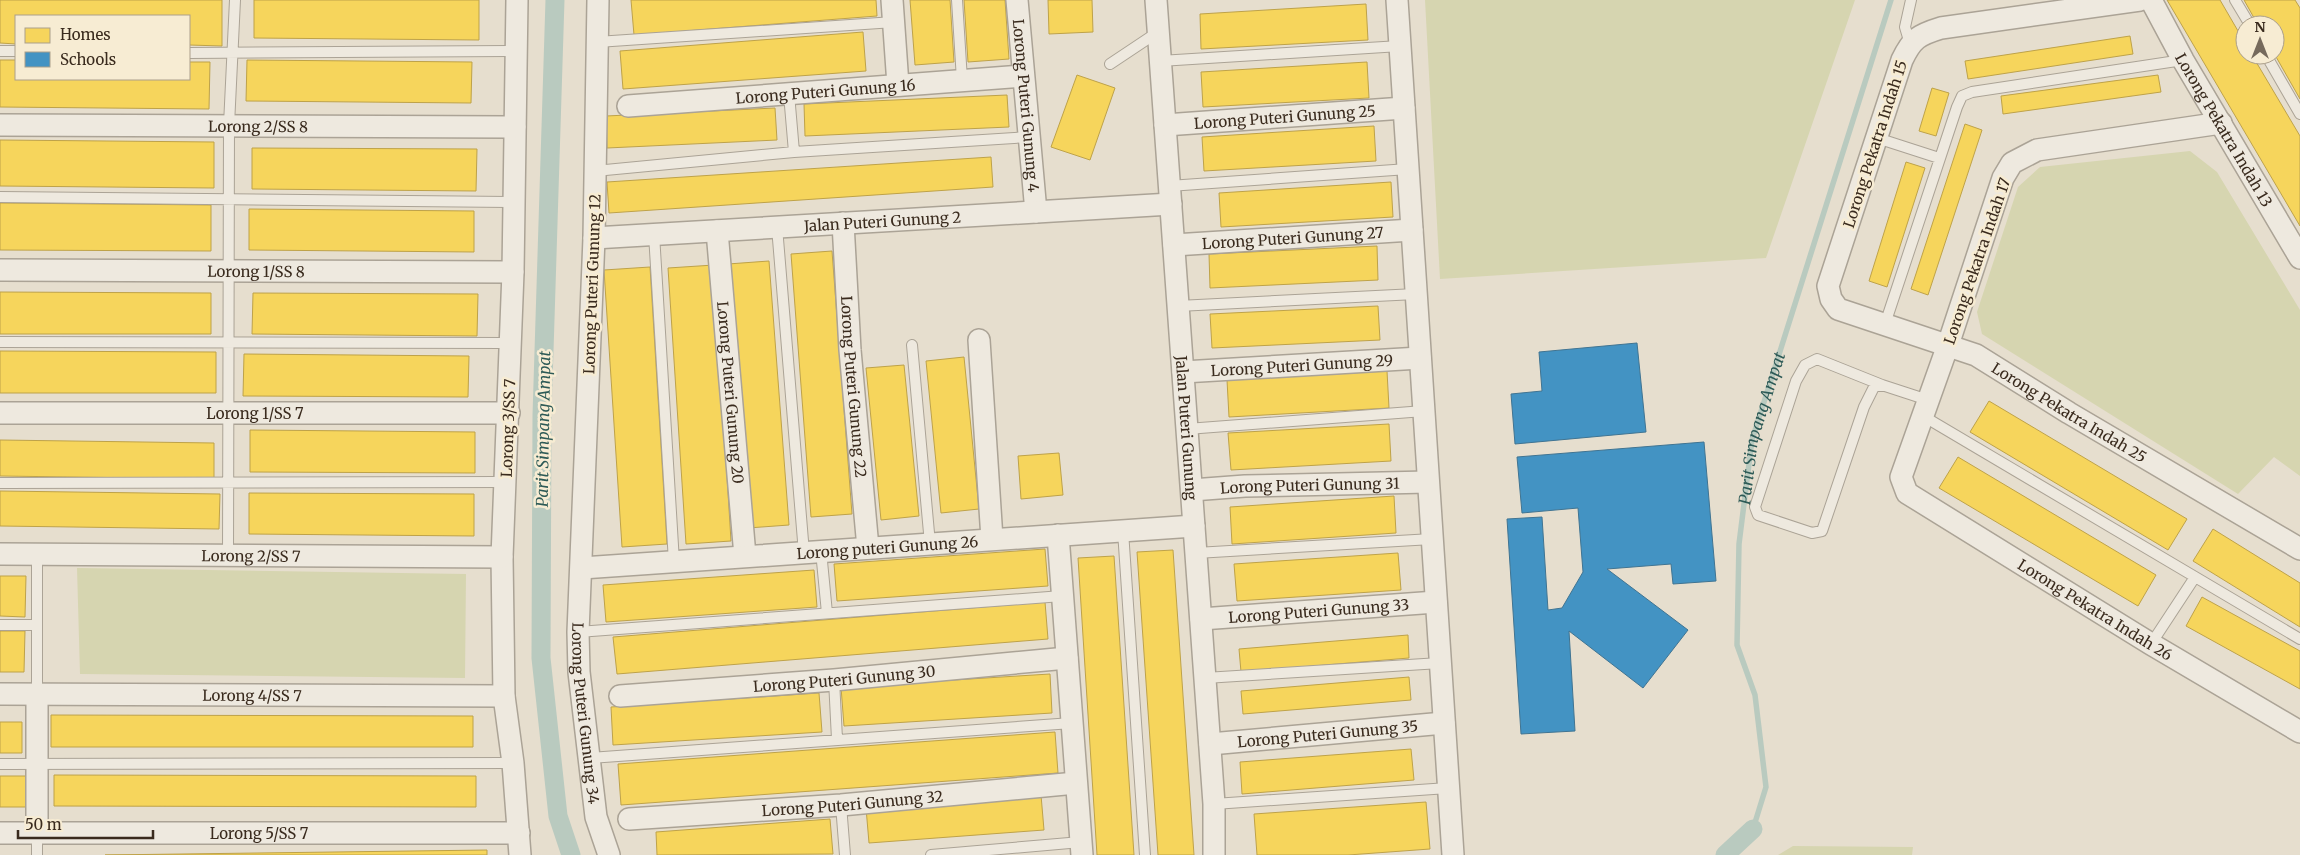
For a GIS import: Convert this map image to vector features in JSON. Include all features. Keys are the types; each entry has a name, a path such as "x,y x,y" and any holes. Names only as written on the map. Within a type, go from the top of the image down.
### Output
{"street":[{"name":"Lorong 3/SS 7","path":"517,0 513,272 502,557 504,696 513,763 520,855"},
{"name":"Lorong Puteri Gunung 12","path":"582,568 594,238 598,0"},
{"path":"892,0 898,85"},
{"name":"Lorong Puteri Gunung 4","path":"1017,0 1036,212"},
{"name":"Jalan Puteri Gunung","path":"1156,0 1210,744 1214,804 1214,855"},
{"path":"1397,0 1453,855"},
{"name":"Lorong Pekatra Indah 15","path":"1831,299 1828,286 1902,60 1910,44 1923,34 1941,28 2140,0"},
{"name":"Lorong Pekatra Indah 13","path":"2151,0 2300,258"},
{"name":"Lorong Puteri Gunung 16","path":"628,106 1023,76"},
{"name":"Lorong Puteri Gunung 25","path":"1165,125 1404,108"},
{"name":"Lorong Pekatra Indah 17","path":"1901,477 1948,344 2002,178 2012,162 2037,150 2221,123"},
{"name":"Lorong 2/SS 8","path":"0,124 514,127"},
{"name":"Jalan Puteri Gunung 2","path":"594,238 1036,212 1170,195"},
{"name":"Lorong Puteri Gunung 22","path":"843,223 850,350 868,548"},
{"name":"Lorong Puteri Gunung 27","path":"1174,245 1412,230"},
{"name":"Lorong Puteri Gunung 20","path":"717,231 745,556"},
{"name":"Lorong 1/SS 8","path":"0,270 513,272"},
{"name":"Lorong Pekatra Indah 25","path":"1831,299 1838,309 1948,344 1976,355 2069,413 2297,542"},
{"path":"979,340 992,539"},
{"name":"Lorong Puteri Gunung 29","path":"1183,372 1420,358"},
{"name":"Lorong 1/SS 7","path":"0,413 509,413"},
{"name":"Lorong Pekatra Indah 26","path":"1901,477 1907,493 2151,644 2300,732"},
{"name":"Lorong Puteri Gunung 31","path":"1192,490 1245,486 1428,482"},
{"name":"Lorong puteri Gunung 26","path":"582,568 1194,526"},
{"path":"1058,535 1081,849"},
{"name":"Lorong 2/SS 7","path":"0,554 502,557"},
{"name":"Lorong Puteri Gunung 34","path":"582,568 578,632 579,672 596,817 609,855"},
{"name":"Lorong Puteri Gunung 33","path":"1201,618 1436,602"},
{"name":"Lorong Puteri Gunung 30","path":"620,696 834,680 1067,658"},
{"name":"Lorong 4/SS 7","path":"0,694 504,696"},
{"path":"37,694 37,833"},
{"name":"Lorong Puteri Gunung 35","path":"1210,744 1444,723"},
{"name":"Lorong Puteri Gunung 32","path":"629,819 840,805 1076,783"},
{"name":"Lorong 5/SS 7","path":"0,833 519,832"}],"lane":[{"path":"228,556 229,125 235,0"},
{"path":"957,0 962,80"},
{"path":"1910,44 1905,27 1911,0"},
{"path":"2235,0 2244,15"},
{"path":"597,42 894,22"},
{"path":"1110,64 1158,32"},
{"path":"1160,61 1400,46"},
{"path":"0,51 15,51"},
{"path":"190,53 515,51"},
{"path":"1885,324 1962,96 1972,92 2184,60"},
{"path":"2272,65 2300,114"},
{"path":"789,94 794,152"},
{"path":"595,171 794,152 1029,137"},
{"path":"1877,138 1940,158"},
{"path":"1170,195 1408,168"},
{"path":"0,197 513,202"},
{"path":"777,227 813,552 827,613"},
{"path":"654,234 674,562"},
{"path":"1178,306 1416,294"},
{"path":"0,342 511,343"},
{"path":"912,345 930,544"},
{"path":"1882,385 1874,387 1864,407 1822,531 1812,533 1758,515 1755,507 1758,494 1796,381 1804,365 1817,359 1882,385 1926,408 2195,576 2300,639"},
{"path":"1187,429 1424,411"},
{"path":"0,483 506,482"},
{"path":"1123,531 1145,855"},
{"path":"1196,553 1432,539"},
{"path":"37,554 37,694"},
{"path":"2151,644 2195,576"},
{"path":"578,632 1062,596"},
{"path":"0,625 37,625"},
{"path":"1205,678 1440,663"},
{"path":"834,680 837,739"},
{"path":"590,758 1072,723"},
{"path":"0,764 513,763"},
{"path":"1214,804 1448,788"},
{"path":"840,805 845,855"},
{"path":"37,833 37,855"},
{"path":"931,855 1081,849"}],"green space":[{"path":"1425,0 1855,0 1766,258 1440,279"},
{"path":"2190,151 2217,172 2300,310 2300,476 2274,457 2238,494 1982,334 1977,312 2018,187 2040,167"},
{"path":"77,568 466,574 465,678 80,674"},
{"path":"1793,846 1913,847 1912,855 1778,855"}],"building: Homes":[{"path":"0,0 222,0 222,46 190,45 190,15 15,15 15,44 0,43"},
{"path":"254,0 479,0 479,40 254,38"},
{"path":"631,0 876,0 877,16 634,35"},
{"path":"910,0 950,0 954,62 915,65"},
{"path":"964,0 1005,0 1009,59 968,62"},
{"path":"1048,0 1092,0 1093,32 1049,34"},
{"path":"2167,0 2220,0 2235,26 2235,65 2258,65 2300,136 2300,226"},
{"path":"2244,0 2295,0 2300,8 2300,99 2281,65 2285,65 2285,15 2252,15"},
{"path":"1366,4 1368,40 1201,49 1200,14"},
{"path":"863,32 866,71 623,89 620,51"},
{"path":"2130,36 2133,54 1968,79 1965,61"},
{"path":"0,60 15,60 15,80 190,80 190,62 210,62 209,109 0,107"},
{"path":"247,60 472,62 471,103 246,101"},
{"path":"1367,62 1369,98 1203,107 1201,72"},
{"path":"1077,75 1115,88 1090,160 1051,147"},
{"path":"2158,75 2161,92 2003,114 2001,96"},
{"path":"1932,88 1949,93 1936,136 1919,131"},
{"path":"1007,95 1009,127 805,136 804,104"},
{"path":"775,108 777,140 607,148 606,116"},
{"path":"1965,124 1982,130 1928,295 1911,289"},
{"path":"1374,126 1376,161 1204,171 1202,137"},
{"path":"0,140 214,142 214,188 0,186"},
{"path":"252,148 477,149 476,191 252,189"},
{"path":"991,157 993,187 609,213 607,182"},
{"path":"1906,162 1925,168 1887,287 1869,281"},
{"path":"1391,182 1393,217 1221,227 1219,193"},
{"path":"0,203 211,205 211,251 0,250"},
{"path":"249,209 474,211 474,252 249,250"},
{"path":"1377,246 1378,280 1210,288 1209,254"},
{"path":"832,251 852,514 811,517 791,254"},
{"path":"769,261 789,525 748,528 728,264"},
{"path":"714,265 731,541 686,544 668,268"},
{"path":"650,267 667,544 622,547 604,270"},
{"path":"0,292 211,293 211,334 0,334"},
{"path":"253,293 478,294 477,336 252,334"},
{"path":"1378,306 1380,340 1212,348 1210,314"},
{"path":"0,351 216,352 216,393 0,393"},
{"path":"244,354 469,356 468,397 243,396"},
{"path":"964,357 979,509 941,513 926,361"},
{"path":"904,365 919,516 881,520 866,368"},
{"path":"1387,371 1389,408 1229,417 1227,380"},
{"path":"1989,401 2187,519 2168,550 1970,432"},
{"path":"1389,424 1391,461 1231,470 1228,433"},
{"path":"250,430 475,432 475,473 250,472"},
{"path":"0,440 214,443 214,479 0,476"},
{"path":"1059,453 1063,495 1021,499 1018,456"},
{"path":"1958,457 2156,575 2138,606 1939,488"},
{"path":"0,491 220,494 219,529 0,526"},
{"path":"249,493 474,494 474,536 249,534"},
{"path":"1394,496 1396,533 1232,544 1230,507"},
{"path":"2213,529 2300,583 2300,627 2193,561"},
{"path":"1045,549 1048,586 837,601 834,564"},
{"path":"1173,550 1194,855 1158,855 1137,552"},
{"path":"1398,553 1401,590 1237,601 1234,564"},
{"path":"1114,556 1134,855 1097,855 1078,558"},
{"path":"814,570 817,607 606,622 603,585"},
{"path":"0,576 26,576 25,617 0,616"},
{"path":"2202,597 2300,651 2300,689 2186,626"},
{"path":"1045,602 1048,639 617,674 613,637"},
{"path":"0,631 25,631 24,672 0,672"},
{"path":"1408,635 1409,658 1241,672 1239,649"},
{"path":"1050,674 1052,713 844,726 841,687"},
{"path":"1409,677 1411,700 1243,714 1241,691"},
{"path":"819,693 822,732 613,745 611,707"},
{"path":"51,715 473,716 473,747 51,747"},
{"path":"0,722 22,722 22,753 0,753"},
{"path":"1055,732 1058,773 621,805 618,764"},
{"path":"1411,749 1414,780 1242,794 1240,762"},
{"path":"54,775 476,776 476,807 54,806"},
{"path":"0,776 30,776 30,807 0,807"},
{"path":"1041,795 1044,830 869,843 866,808"},
{"path":"1426,802 1430,849 1348,855 1257,855 1254,814"},
{"path":"830,819 833,854 657,855 656,832"},
{"path":"487,850 487,855 105,855"}],"building: Schools":[{"path":"1637,343 1646,432 1515,444 1511,394 1542,391 1539,352"},
{"path":"1704,442 1716,581 1673,584 1671,564 1607,569 1688,630 1643,688 1569,631 1575,731 1521,734 1507,519 1542,517 1548,610 1562,608 1583,572 1578,508 1522,513 1517,457"}],"waterway":[{"name":"Parit Simpang Ampat","path":"555,0 542,415 541,658 558,816 571,855"},
{"name":"Parit Simpang Ampat","path":"1753,829 1766,787 1755,695 1737,645 1739,544 1752,440 1891,0"},
{"name":"Parit Simpang Ampat","path":"1725,855 1753,829"}]}
